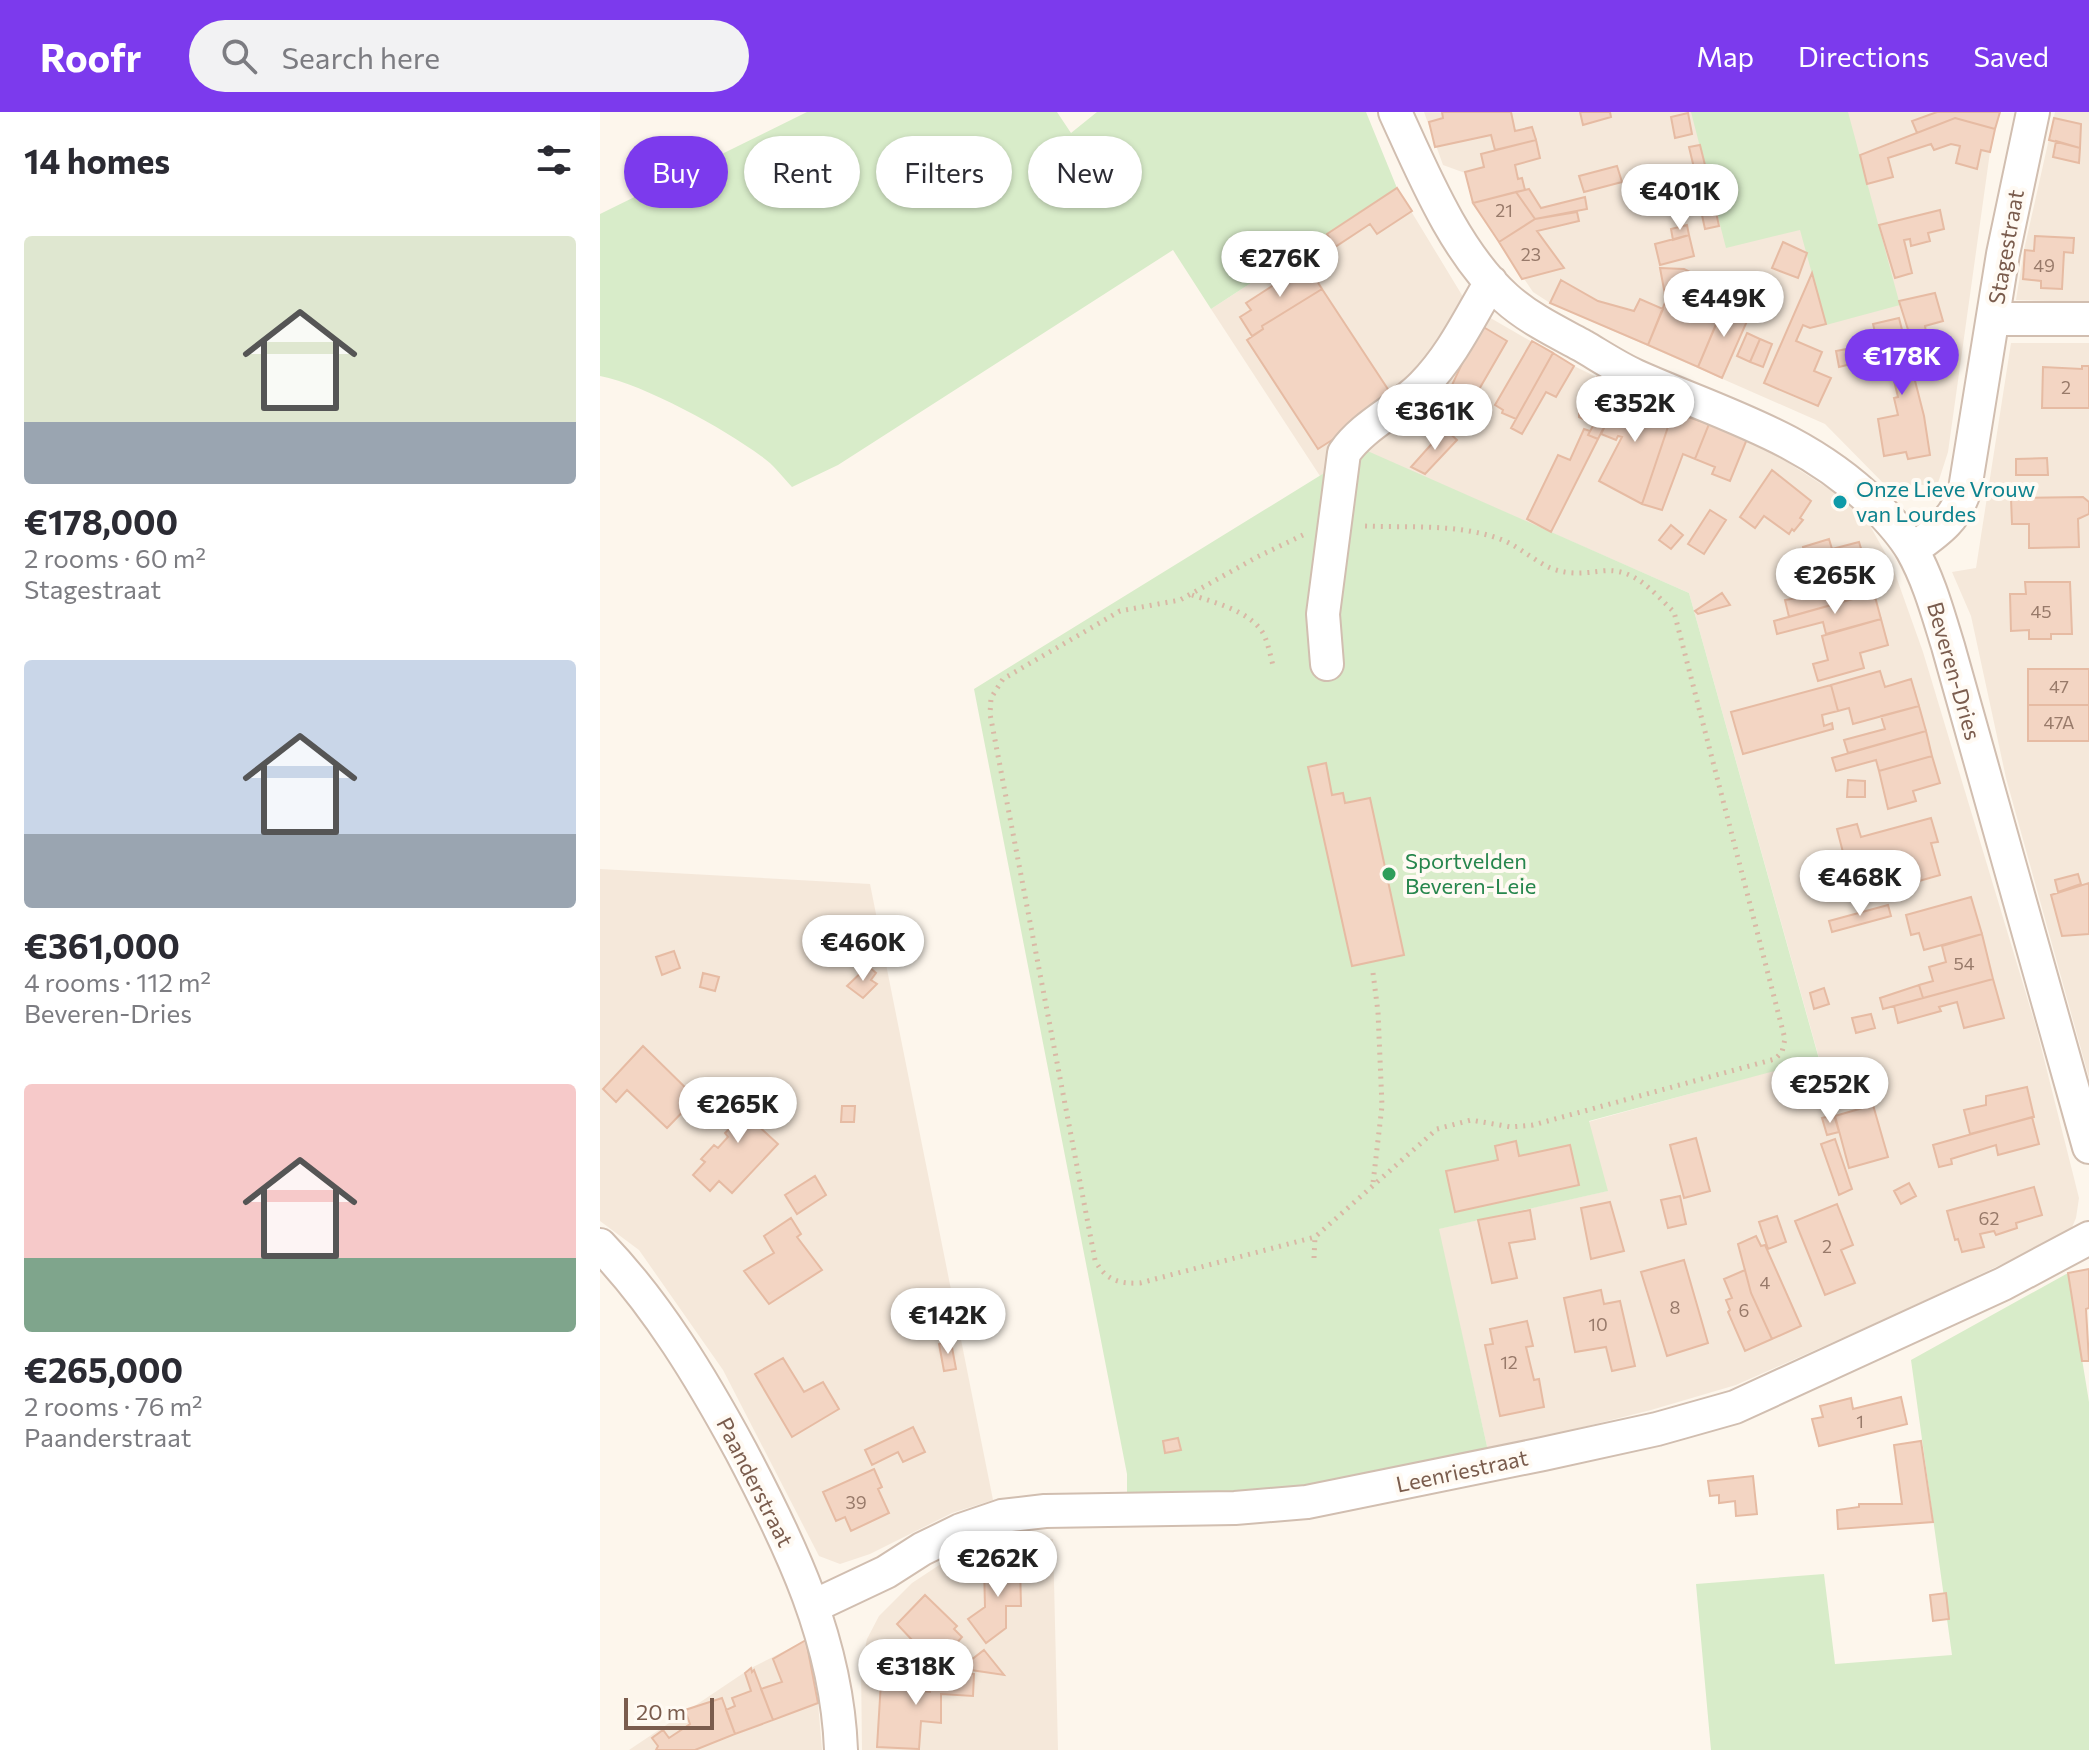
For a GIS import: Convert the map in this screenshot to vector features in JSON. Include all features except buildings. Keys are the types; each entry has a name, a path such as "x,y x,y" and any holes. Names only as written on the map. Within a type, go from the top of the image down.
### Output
{"street":[{"name":"Beveren-Dries","path":"1395,112 1435,198 1481,271 1507,299 1545,325 1633,375 1761,427 1811,453 1856,486 1886,516 1912,550 1933,596 1948,646 2089,1147"},
{"name":"Stagestraat","path":"1912,550 1945,526 1963,499 2013,198 2033,112"},
{"path":"1327,664 1323,614 1344,453 1353,439 1423,385 1448,354 1491,282"},
{"path":"1993,319 2089,319"},
{"name":"Leenriestraat","path":"814,1606 886,1572 922,1549 961,1530 1002,1516 1045,1511 1235,1508 1307,1502 1657,1429 1735,1407 2003,1284 2089,1238"},
{"name":"Paanderstraat","path":"600,1245 646,1299 712,1398 778,1522 814,1606 831,1667 841,1750"}],"path":[{"path":"1334,526 1451,530 1493,537 1564,572 1618,571 1631,575 1642,581 1674,612 1785,1039 1782,1052 1775,1059 1533,1125 1511,1127 1471,1120 1437,1129 1315,1237 1154,1279 1123,1284 1110,1279 1095,1260 990,714 991,698 1003,679 1120,611 1160,605 1191,594 1298,537 1334,526"},
{"path":"1191,594 1225,606 1250,620 1264,635 1274,669"},
{"path":"1373,973 1382,1106 1373,1185"},
{"path":"1314,1258 1315,1237"}],"shaded area":[{"path":"1424,112 2000,112 1990,152 1948,452 1938,483 1889,489 1825,424 1550,303 1533,292 1473,203 1465,173 1443,165"},
{"path":"2055,112 2089,112 2089,302 2016,300"},
{"path":"1397,188 1468,305 1574,366 1623,390 1762,446 1846,500 1869,524 1892,565 1923,652 2036,1027 2079,1198 2070,1232 1736,1385 1488,1451 1438,1229 1607,1191 1588,1122 1819,1058 1689,593 1363,450 1320,476 1211,309"},
{"path":"2011,343 2089,343 2089,1078 2006,778 1971,616 1952,572 1976,568"},
{"path":"600,869 870,884 993,1500 952,1513 870,1554 840,1564 819,1556 723,1370 639,1250 600,1221"},
{"path":"1005,1539 1053,1539 1058,1750 862,1750 861,1666 867,1639 879,1616 912,1583 956,1554"},
{"path":"806,1640 818,1703 822,1750 629,1750 751,1668"}],"green space":[{"path":"807,112 1057,112 1071,133 1097,112 1366,112 1397,188 1211,309 1173,250 838,465 792,487 765,459 705,421 639,388 600,376 600,214 624,202 624,208 728,208 728,151 744,143 744,208 860,208 860,136 758,136"},
{"path":"1691,112 1848,112 1900,305 1826,325 1800,230 1726,248"},
{"name":"Sportvelden Beveren-Leie","path":"1363,449 1689,593 1819,1059 1589,1121 1608,1191 1439,1229 1488,1451 1281,1491 1127,1496 1127,1474 974,689"},
{"path":"2068,1273 2089,1402 2089,1750 1711,1750 1696,1584 1824,1574 1835,1664 1952,1655 1911,1360"}],"place":[{"name":"Onze Lieve Vrouw van Lourdes","path":"1840,502"},
{"name":"Sportvelden Beveren-Leie","path":"1389,874"}]}
